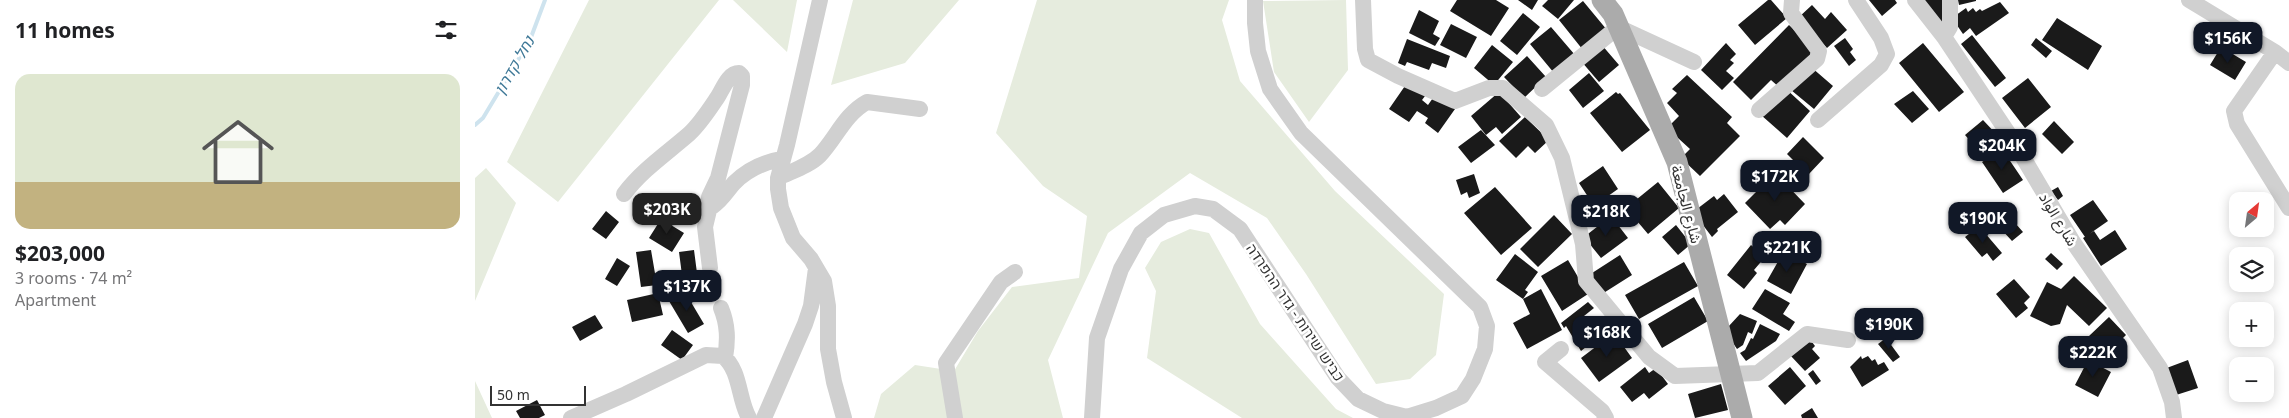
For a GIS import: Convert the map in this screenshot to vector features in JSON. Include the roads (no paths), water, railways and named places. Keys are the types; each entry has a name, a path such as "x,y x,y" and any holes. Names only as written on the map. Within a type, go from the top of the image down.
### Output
{"main road":[{"name":"شارع الجامعة","path":"1602,0 1613,14 1677,162 1742,418"}],"street":[{"path":"820,0 778,178 781,208 793,238 816,267 824,282 828,306 828,349 834,382 844,418"},
{"name":"כביש שירות - גדר ההפרדה","path":"1093,418 1097,338 1121,269 1141,233 1164,215 1195,206 1213,209 1240,229 1338,378 1358,399 1383,410 1407,417 1436,408 1462,396 1473,379 1485,348 1487,326 1481,307 1301,133 1270,88 1258,51 1255,0"},
{"path":"1363,0 1365,50 1368,60 1398,76 1455,101 1489,88 1503,88 1546,126 1564,168 1583,244 1586,281 1649,357 1675,376 1758,373 1807,334 1848,340"},
{"path":"1759,110 1817,59 1819,51 1791,13 1792,0"},
{"path":"1818,120 1881,65 1887,54 1881,38 1856,0"},
{"name":"شارع الواد","path":"1915,0 1944,37 2014,142 2073,242 2160,368 2172,402 2174,418"},
{"path":"1944,37 1950,27 1950,0"},
{"path":"2189,0 2275,52 2289,63"},
{"path":"1542,89 1618,27 1694,62"},
{"path":"2275,52 2234,111 2237,124 2289,208"},
{"path":"624,194 642,173 690,133 708,111 729,77 739,72 742,76 742,86 718,178 709,197 710,206 705,227 710,268"},
{"path":"778,178 807,165 819,155 851,114 867,102 920,109"},
{"path":"710,206 719,202 735,183 753,168 783,159"},
{"path":"764,418 805,324 811,306 816,267"},
{"path":"955,418 946,363 1001,282 1015,272"},
{"path":"721,308 726,321 728,339 725,358"},
{"path":"1561,348 1545,362 1602,411 1606,418"},
{"path":"571,418 626,394 706,355 723,356 734,370 743,409 749,418"}],"waterway":[{"name":"נחל קדרון","path":"475,125 483,118 530,40 545,0"}]}
